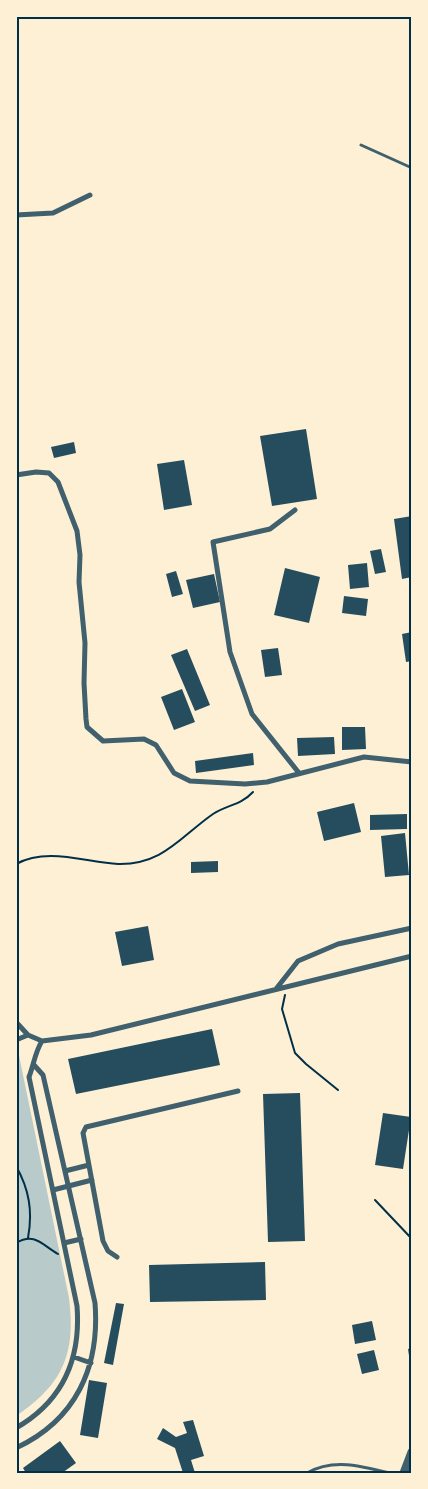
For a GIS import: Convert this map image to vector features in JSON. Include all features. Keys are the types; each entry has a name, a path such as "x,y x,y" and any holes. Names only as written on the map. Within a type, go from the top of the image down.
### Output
{"street":[{"path":"16,216 53,214 90,195"},
{"path":"16,475 36,472 49,473 58,482 77,531 80,555 79,582 85,643 84,683 87,727 103,741 144,739 156,745 174,772 190,780 245,784 267,782 364,758 412,762"},
{"path":"295,510 270,528 213,542 230,652 252,714 299,773"},
{"path":"276,990 298,961 338,944 412,928"},
{"path":"16,1022 28,1035 42,1041 91,1034 412,956"},
{"path":"16,1040 28,1035"},
{"path":"16,1428 43,1409 55,1394 66,1378 74,1357 77,1342 78,1315 28,1077 34,1065 36,1051 42,1041"},
{"path":"16,1448 38,1436 60,1417 70,1405 82,1386 91,1363 97,1324 95,1303 43,1075 34,1065"},
{"path":"117,1257 108,1251 103,1241 83,1132 86,1127 91,1124 238,1091"},
{"path":"65,1171 89,1165"},
{"path":"53,1190 92,1180"},
{"path":"64,1243 81,1239"},
{"path":"74,1357 91,1363"},
{"path":"404,1473 412,1452"}],"lane":[{"path":"362,145 412,168"},
{"path":"307,1473 337,1464 355,1464 389,1473"}],"path":[{"path":"16,864 33,857 47,855 118,864 146,862 166,851 214,814 238,804 251,794 259,782"},
{"path":"286,987 282,1009 295,1053 338,1090"},
{"path":"16,1166 25,1182 28,1193 31,1222 28,1238"},
{"path":"375,1200 412,1239"},
{"path":"16,1243 28,1238 40,1242 60,1256 67,1256"}],"shaded area":[{"path":"16,1041 69,1298 71,1318 68,1352 63,1366 45,1392 16,1416"}],"building":[{"path":"306,429 317,499 272,506 260,436"},
{"path":"74,442 76,453 54,458 51,447"},
{"path":"184,460 192,505 164,510 157,464"},
{"path":"412,516 412,577 402,579 394,519"},
{"path":"381,549 386,572 375,574 370,551"},
{"path":"367,563 369,587 350,589 348,565"},
{"path":"285,568 320,577 309,623 274,615"},
{"path":"176,571 183,594 172,597 166,574"},
{"path":"214,574 220,602 193,608 186,580"},
{"path":"344,596 368,599 366,616 342,613"},
{"path":"412,632 412,661 406,662 402,634"},
{"path":"278,648 282,675 265,677 261,650"},
{"path":"187,649 210,705 195,711 171,655"},
{"path":"182,689 195,722 174,730 161,697"},
{"path":"342,727 365,727 366,749 342,750"},
{"path":"334,737 335,754 298,756 297,738"},
{"path":"253,753 254,765 196,773 195,761"},
{"path":"354,803 361,832 324,841 317,812"},
{"path":"407,814 407,829 370,830 370,815"},
{"path":"405,833 409,875 385,877 381,836"},
{"path":"218,861 218,872 191,873 191,862"},
{"path":"148,926 154,960 122,966 115,932"},
{"path":"212,1029 220,1065 76,1094 68,1059"},
{"path":"300,1093 305,1241 268,1242 263,1094"},
{"path":"383,1113 411,1117 403,1169 375,1165"},
{"path":"265,1262 266,1300 150,1302 149,1265"},
{"path":"116,1303 124,1304 113,1365 104,1363"},
{"path":"372,1321 376,1340 355,1344 352,1325"},
{"path":"412,1348 412,1369 411,1369 408,1349"},
{"path":"374,1350 379,1370 362,1374 357,1354"},
{"path":"89,1380 107,1383 98,1438 80,1435"},
{"path":"193,1420 204,1456 191,1460 195,1473 183,1473 175,1448 157,1439 163,1428 176,1437 187,1433 183,1422"},
{"path":"60,1441 76,1463 62,1473 26,1473 23,1468"}]}
